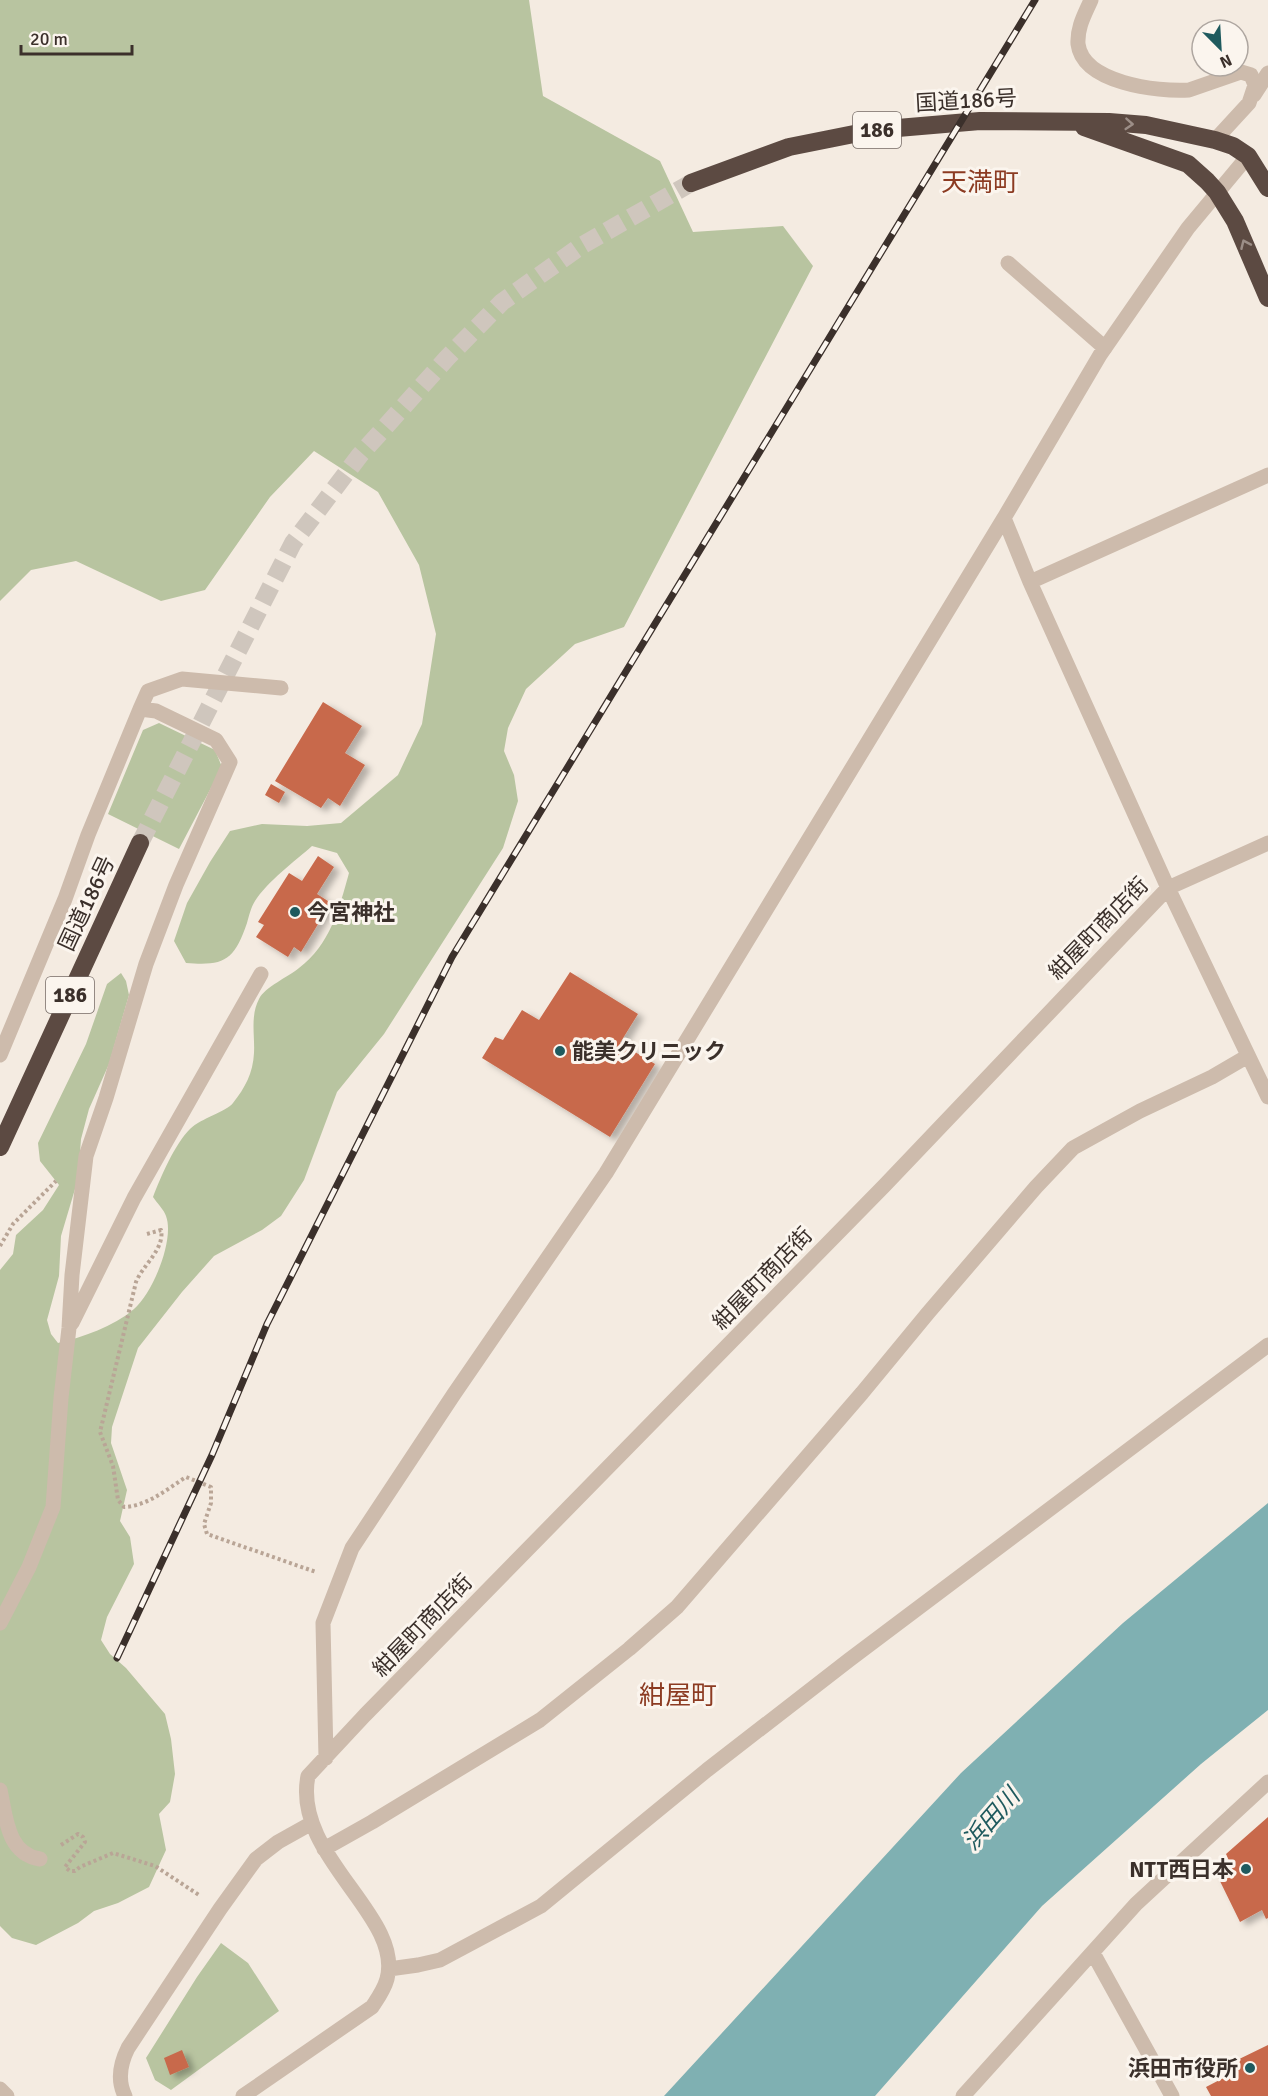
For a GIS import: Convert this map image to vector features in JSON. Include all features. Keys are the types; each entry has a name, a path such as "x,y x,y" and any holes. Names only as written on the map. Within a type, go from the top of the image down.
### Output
{"highway":[{"name":"国道186号","path":"691,183 789,147 874,130 981,121 1146,125 1215,140 1233,146 1248,156"},
{"name":"国道186号","path":"1071,122 1188,164 1217,192 1234,221 1268,298"},
{"path":"1248,156 1268,188"},
{"name":"国道186号","path":"0,1147 140,843"}],"street":[{"path":"1091,0 1079,27 1078,43 1080,54 1087,65 1097,72 1126,82 1180,91 1241,72 1248,73 1255,85 1249,103"},
{"path":"1215,140 1249,103 1268,73"},
{"path":"326,1758 323,1623 352,1548 454,1394 606,1173 1105,348 1188,228 1248,156"},
{"path":"1008,263 1105,348"},
{"path":"1030,582 1268,475"},
{"path":"1004,518 1030,582 1168,888 1268,1097"},
{"path":"0,1054 148,691 182,679 281,688"},
{"path":"0,1623 28,1567 53,1507 72,1275 86,1161 146,964 176,885 230,762 216,740 156,711 140,709"},
{"name":"紺屋町商店街","path":"312,1823 306,1788 309,1776 365,1715 884,1186 1168,888 1268,843"},
{"path":"69,1328 134,1198 261,974"},
{"path":"324,1849 540,1720 677,1607 862,1394 1036,1187 1073,1148 1140,1111 1212,1077 1248,1056"},
{"path":"388,1969 440,1960 541,1906 707,1770 849,1660 1268,1346"},
{"path":"963,2096 1136,1904 1268,1782"},
{"path":"0,1790 8,1828 17,1848 25,1854 40,1859"},
{"path":"118,2093 120,2069 128,2048 220,1909 256,1859 278,1842 312,1823 324,1849 376,1925 384,1943 388,1969 382,1993 372,2007 243,2096"},
{"path":"1093,1953 1172,2096"},
{"path":"0,2089 7,2096"}],"path":[{"path":"0,1246 13,1224 71,1165 86,1161"},
{"path":"107,1252 160,1230 161,1243 138,1275 100,1432 113,1466 118,1500 124,1507 146,1503 186,1478 211,1487 211,1503 204,1524 207,1534 340,1580"},
{"path":"40,1859 78,1834 85,1842 65,1867 70,1871 75,1871 114,1853 155,1866 206,1900"}],"green space":[{"path":"0,0 529,0 543,96 660,161 693,232 783,226 813,266 624,627 575,644 526,689 508,728 504,751 514,775 518,801 503,848 384,1034 337,1092 304,1180 281,1216 262,1230 214,1256 138,1348 112,1427 111,1443 127,1490 120,1521 130,1537 134,1564 107,1617 101,1640 110,1654 126,1668 165,1714 171,1739 175,1774 170,1802 159,1814 166,1850 149,1887 118,1903 94,1911 78,1923 36,1945 12,1938 0,1926 0,1270 13,1254 16,1235 43,1210 59,1185 40,1161 38,1143 86,1044 107,984 121,973 126,981 129,995 109,1064 89,1109 81,1139 78,1179 61,1236 59,1276 47,1320 51,1334 58,1343 117,1321 134,1309 148,1292 160,1266 167,1239 166,1216 153,1197 164,1170 184,1135 200,1122 230,1106 241,1092 252,1067 254,1019 259,999 271,986 310,959 318,949 337,913 349,873 337,853 312,846 260,894 252,906 237,946 232,953 219,962 186,963 174,941 187,903 230,831 262,824 307,826 341,823 398,775 422,724 436,634 419,565 378,492 314,451 270,497 205,590 161,601 76,561 31,570 0,601"},
{"path":"159,723 215,750 222,767 179,849 108,814 143,730"},
{"path":"221,1943 248,1963 279,2011 171,2090 155,2080 146,2058"}],"water":[{"name":"浜田川","path":"1268,1503 1268,1710 1201,1764 1042,1906 875,2096 664,2096 961,1773 1123,1623"}],"building":[{"path":"323,702 362,726 345,753 365,765 340,806 328,798 321,808 275,781"},
{"path":"271,784 285,792 279,803 265,795"},
{"name":"今宮神社","path":"318,856 334,867 317,894 331,903 301,952 294,947 288,957 256,937 264,925 258,922 289,873 302,881"},
{"name":"能美クリニック","path":"570,972 638,1014 620,1043 655,1064 610,1137 482,1058 495,1037 503,1040 522,1010 539,1020"},
{"name":"NTT西日本","path":"1268,1817 1268,1918 1266,1919 1262,1910 1240,1922 1217,1875 1230,1863 1226,1854"},
{"name":"浜田市役所","path":"1268,2045 1268,2096 1211,2096 1206,2087 1233,2073 1231,2063"},
{"path":"182,2050 189,2067 170,2075 164,2058"}],"tunnel":[{"path":"140,843 293,543 360,455 447,358 502,302 581,246 691,183"}],"railway":[{"path":"117,1658 212,1455 267,1324 452,957 1035,0"}],"place":[{"name":"今宮神社","path":"295,912"},
{"name":"能美クリニック","path":"560,1051"},
{"name":"NTT西日本","path":"1246,1869"},
{"name":"浜田市役所","path":"1250,2068"}],"district":[{"name":"天満町","path":"980,182"},
{"name":"紺屋町","path":"678,1695"}]}
